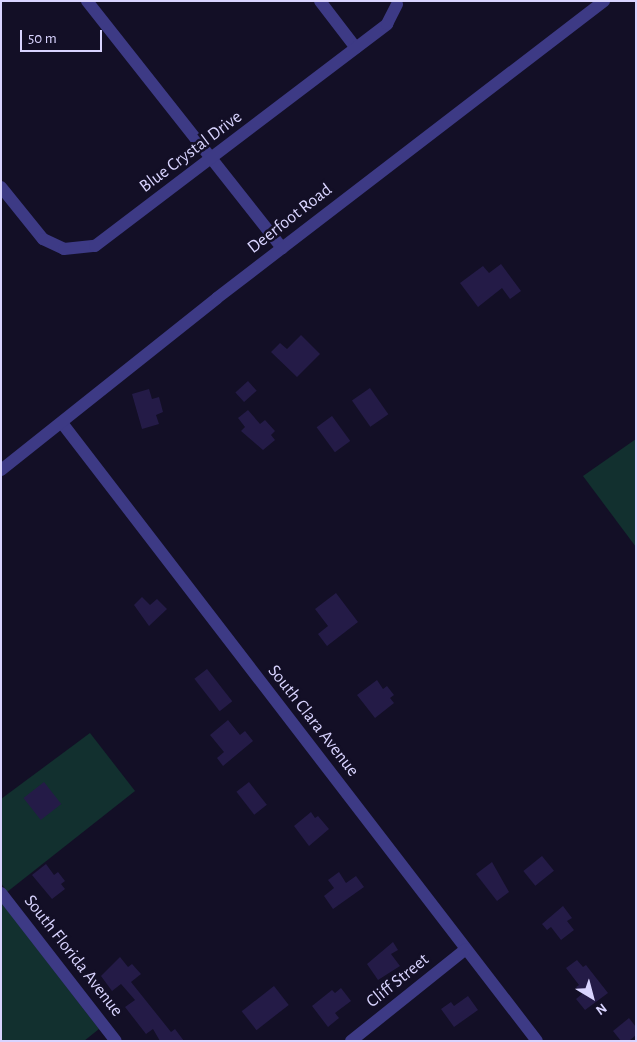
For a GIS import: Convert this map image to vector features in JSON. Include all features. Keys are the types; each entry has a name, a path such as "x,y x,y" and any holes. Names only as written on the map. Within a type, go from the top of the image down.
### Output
{"street":[{"path":"87,1 282,248"},
{"path":"320,1 356,48"},
{"name":"Deerfoot Road","path":"1,470 282,248 604,1"},
{"name":"Blue Crystal Drive","path":"1,187 43,239 64,249 84,249 105,241 387,24 396,4"},
{"name":"South Clara Avenue","path":"62,423 537,1041"},
{"name":"South Florida Avenue","path":"1,893 116,1041"},
{"name":"Cliff Street","path":"351,1041 466,948"}],"green space":[{"path":"636,439 636,547 583,476"},
{"path":"90,733 135,791 7,892 1,883 1,799"},
{"path":"1,902 99,1029 84,1041 1,1041"}],"building":[{"path":"501,264 521,291 510,299 502,288 478,307 460,283 483,266 489,273"},
{"path":"301,335 320,354 297,377 271,352 280,343 287,349"},
{"path":"248,381 257,391 244,402 235,392"},
{"path":"370,388 388,414 370,427 352,401"},
{"path":"149,389 152,399 159,397 163,412 156,415 159,424 142,429 132,394"},
{"path":"248,410 260,424 265,420 275,431 271,435 275,440 263,450 241,431 245,427 238,418"},
{"path":"332,416 350,441 335,452 317,427"},
{"path":"336,593 358,622 327,646 318,634 328,626 315,609"},
{"path":"142,597 150,605 157,599 167,609 149,626 134,605"},
{"path":"207,669 232,701 220,711 194,679"},
{"path":"377,680 383,689 387,686 394,695 390,698 394,703 375,718 357,695"},
{"path":"228,720 240,735 245,731 253,741 223,766 217,758 224,752 210,735"},
{"path":"44,782 61,804 41,820 24,798"},
{"path":"249,782 267,805 254,815 236,792"},
{"path":"311,812 315,818 318,816 329,829 309,846 294,826"},
{"path":"542,856 554,871 535,886 523,871"},
{"path":"492,862 509,892 497,901 476,874"},
{"path":"46,864 54,875 58,872 65,881 61,884 65,889 52,899 32,875"},
{"path":"339,872 346,883 356,876 364,887 333,909 324,896 334,888 328,880"},
{"path":"563,906 572,918 567,921 574,930 561,940 551,927 547,930 542,924"},
{"path":"393,942 398,950 391,954 400,966 378,980 367,964"},
{"path":"120,957 128,967 132,964 141,974 131,982 171,1032 175,1029 184,1041 160,1041 153,1029 146,1034 125,1007 135,1000 121,984 112,991 101,976"},
{"path":"577,960 583,967 586,965 608,993 585,1010 576,999 582,994 576,987 579,985 566,968"},
{"path":"274,986 289,1005 256,1030 242,1011"},
{"path":"341,988 351,1001 335,1013 339,1018 328,1027 312,1006 332,990 335,993"},
{"path":"468,996 478,1010 454,1027 441,1009 451,1002 454,1006"},
{"path":"629,1018 636,1027 636,1035 629,1041 621,1041 613,1031"}]}
